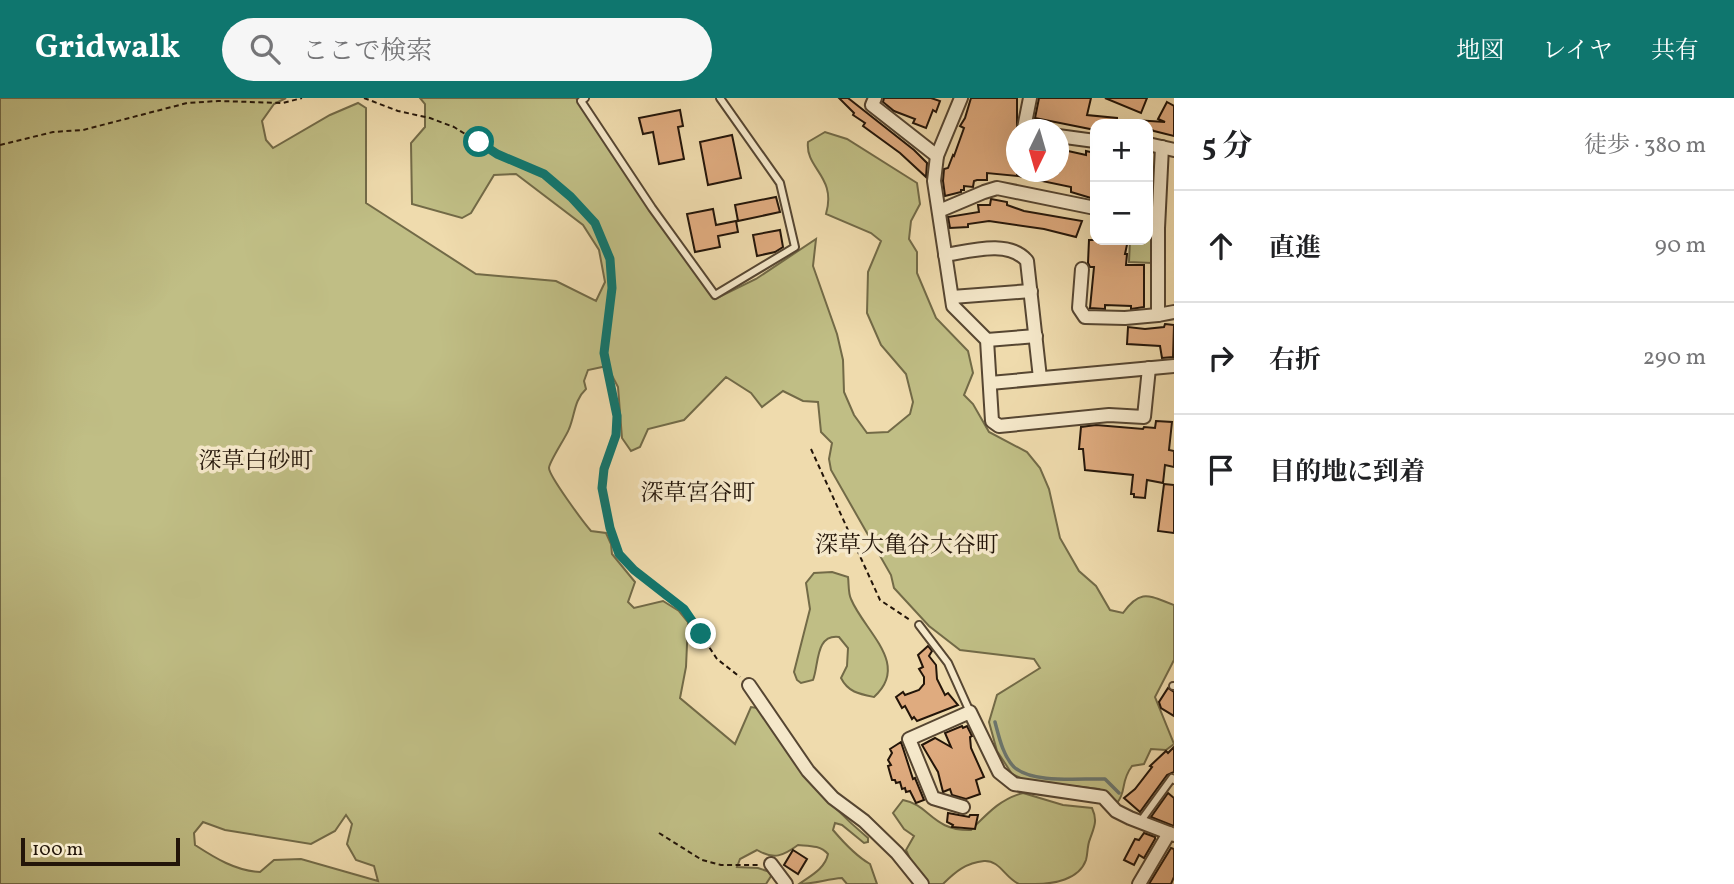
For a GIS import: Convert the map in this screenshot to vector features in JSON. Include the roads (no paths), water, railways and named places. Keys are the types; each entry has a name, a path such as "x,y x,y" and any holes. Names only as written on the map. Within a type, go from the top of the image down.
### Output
{"street":[{"path":"875,98 872,105 937,156"},
{"path":"961,98 937,156 934,181 953,306 986,340 992,421 999,426 1109,415 1143,417 1149,368"},
{"path":"1026,119 1030,98"},
{"path":"1069,137 1090,140"},
{"path":"1158,315 1153,227 1168,148"},
{"path":"939,211 997,188 1090,207"},
{"path":"946,255 992,248 1021,253 1027,261 1040,378"},
{"path":"1081,269 1079,308 1085,317 1125,318 1174,312"},
{"path":"952,298 1031,291"},
{"path":"986,340 1036,336"},
{"path":"990,383 1174,366"},
{"path":"749,685 808,771 833,798 864,821 897,853 922,884"},
{"path":"963,807 933,798 909,739 970,712 999,772 1014,784 1103,797 1116,811 1169,836 1139,884"},
{"path":"771,864 786,884"}],"lane":[{"path":"585,98 581,101 652,208 715,295 795,247 780,183 720,98"},
{"path":"919,625 948,663 970,712"},
{"path":"1135,820 1172,778 1174,780"}],"waterway":[{"path":"995,722 1007,757 1014,767 1022,772 1045,778 1105,779 1119,793"}],"district":[{"name":"深草白砂町","path":"256,460"},
{"name":"深草宮谷町","path":"698,492"},
{"name":"深草大亀谷大谷町","path":"907,544"}]}
